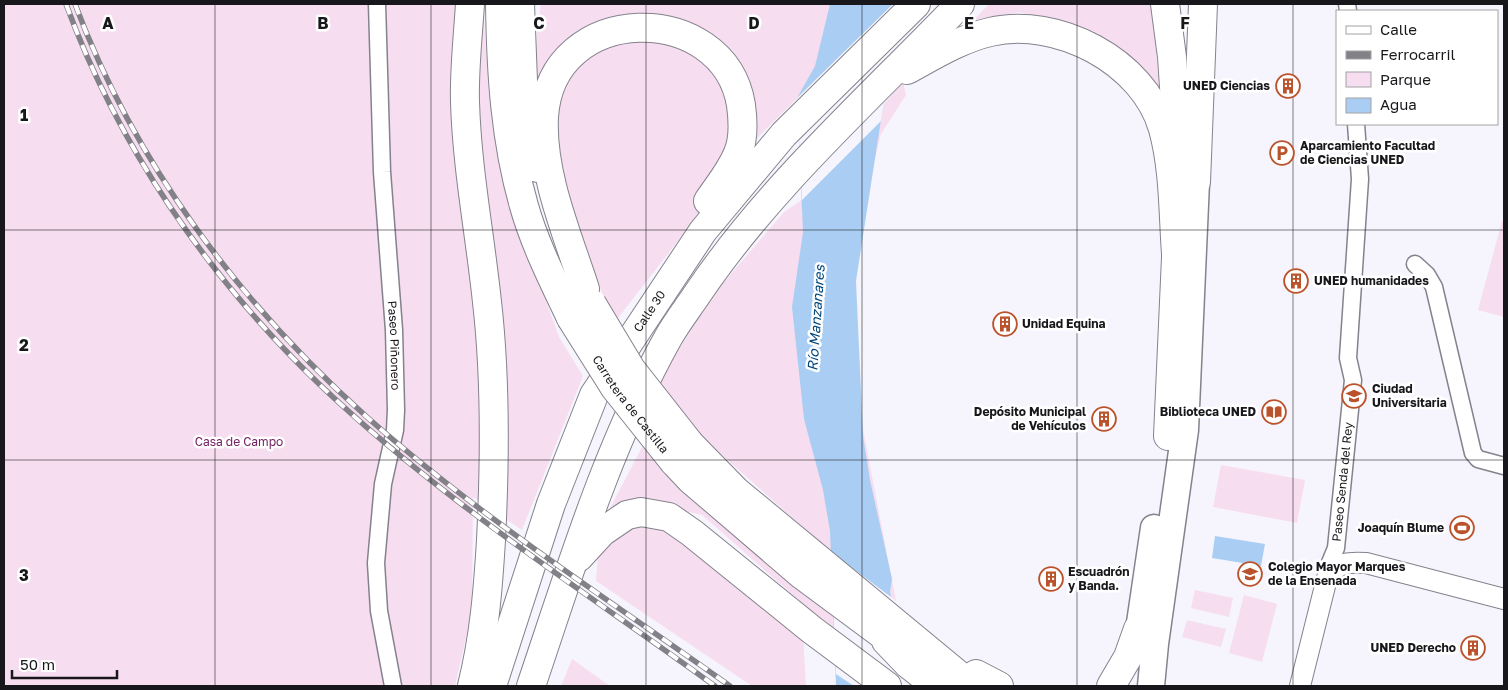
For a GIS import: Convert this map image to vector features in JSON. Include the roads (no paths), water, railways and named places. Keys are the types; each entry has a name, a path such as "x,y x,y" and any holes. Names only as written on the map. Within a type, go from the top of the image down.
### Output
{"highway":[{"path":"470,4 464,101 470,171 488,303 491,346 494,480 487,598 480,654 472,686"},
{"name":"Carretera de Castilla","path":"500,4 501,63 509,147 524,208 546,265 583,304"},
{"name":"Carretera de Castilla","path":"520,4 523,81 537,168 545,200 615,388 682,453 690,480 805,562 866,597 978,684"},
{"name":"Calle 30","path":"492,686 551,504 594,395 703,231 784,134 916,4"},
{"path":"531,686 588,517 628,416 669,336 718,264 768,201 960,4"},
{"path":"1165,4 1172,57 1178,152 1176,254 1168,436"},
{"path":"1196,182 1203,4"},
{"path":"583,304 555,198 544,138 546,99 554,75 563,60 582,40 598,30 636,22 666,23 685,29 702,39 717,52 730,70 739,91 742,112 742,133 739,152 726,176 672,250 641,302 594,395"},
{"path":"888,79 960,42 989,32 1017,28 1049,30 1083,42 1118,65 1149,98 1162,128 1170,163 1176,254"},
{"path":"573,564 614,522 627,515 641,512 668,517 692,533 812,630 886,686"},
{"name":"Carretera de Castilla","path":"805,562 873,628 978,684"},
{"path":"866,597 948,652 978,684"},
{"path":"873,628 908,664 936,686"},
{"path":"1111,686 1128,657 1138,629"}],"main road":[{"path":"1151,686 1155,644 1185,430 1196,182"},
{"path":"1133,686 1138,629 1168,436"}],"street":[{"name":"Paseo Piñonero","path":"377,4 382,163 394,330 396,410 395,430 383,484 376,563 379,611 393,686"},
{"name":"Paseo Senda del Rey","path":"1300,686 1337,539 1353,380 1348,358 1360,179 1356,125"},
{"path":"1415,264 1427,275 1434,287 1473,453 1478,459 1504,466"},
{"path":"1337,539 1346,552 1366,563"},
{"path":"1327,578 1339,564 1348,562 1366,563 1504,599"}],"water":[{"name":"Río Manzanares","path":"830,4 899,4 856,281 863,436 870,480 892,579 890,592 909,686 836,686 830,531 823,490 804,419 792,307 803,232 797,98 815,66"},
{"path":"1215,536 1265,544 1261,566 1212,558"}],"railway":[{"path":"66,4 87,57 112,108 170,207 203,254 239,299 277,341 317,382 411,465 511,541 715,686"},
{"path":"75,4 100,63 128,120 161,176 196,229 235,280 321,374 368,418 455,490 546,557 730,686"}],"place":[{"name":"UNED Ciencias","path":"1288,86"},
{"name":"Aparcamiento Facultad de Ciencias UNED","path":"1282,153"},
{"name":"UNED humanidades","path":"1296,281"},
{"name":"Unidad Equina","path":"1005,324"},
{"name":"Ciudad Universitaria","path":"1354,396"},
{"name":"Biblioteca UNED","path":"1274,412"},
{"name":"Depósito Municipal de Vehículos","path":"1104,419"},
{"name":"Joaquín Blume","path":"1462,528"},
{"name":"Colegio Mayor Marques de la Ensenada","path":"1250,574"},
{"name":"Escuadrón y Banda.","path":"1051,579"},
{"name":"UNED Derecho","path":"1473,648"}],"park label":[{"name":"Casa de Campo","path":"239,442"}]}
